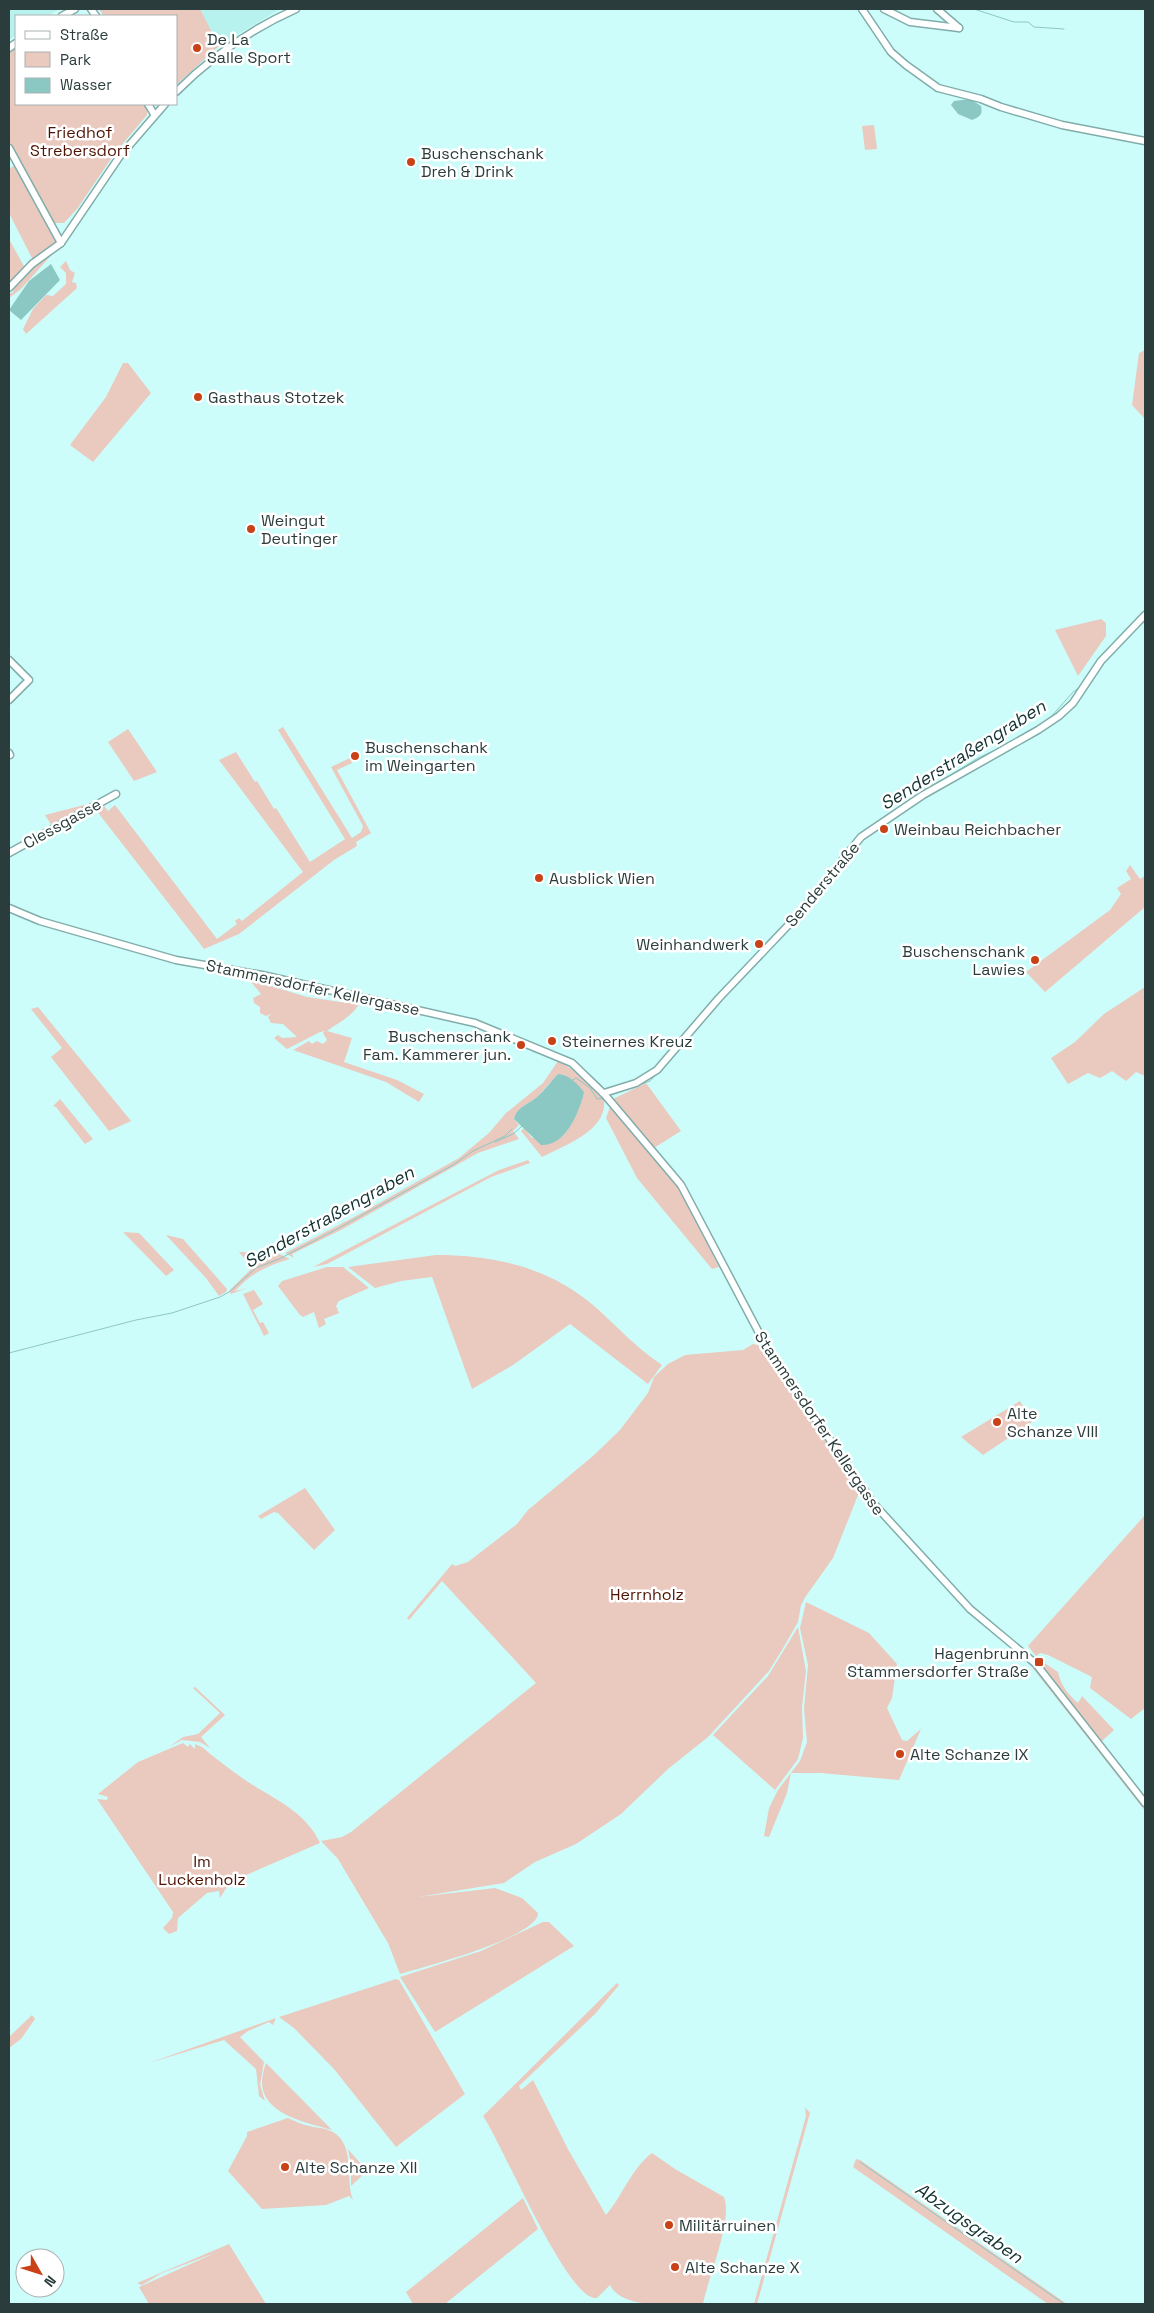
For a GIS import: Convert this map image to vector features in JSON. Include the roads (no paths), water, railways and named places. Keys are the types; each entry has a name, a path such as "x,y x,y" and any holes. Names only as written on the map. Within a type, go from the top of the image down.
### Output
{"street":[{"path":"64,15 75,9"},
{"path":"178,90 222,50 273,19 296,9"},
{"path":"862,9 891,52 938,88 981,99 1000,107 1062,125 1145,141"},
{"path":"884,9 910,22 958,28 937,9"},
{"path":"149,105 154,114"},
{"path":"9,288 32,264 61,243 120,156 154,114 164,105"},
{"path":"9,148 61,243"},
{"name":"Senderstraße","path":"606,1096 636,1083 657,1070 732,984 804,909 861,837 923,795 1038,730 1059,716 1073,703 1101,661 1145,615"},
{"path":"9,660 29,680 9,700"},
{"name":"Clessgasse","path":"9,853 116,794"},
{"name":"Stammersdorfer Kellergasse","path":"9,908 40,921 170,958 262,975 475,1023 570,1062 606,1096 680,1185 767,1348 874,1504 970,1609 1015,1645 1047,1677 1145,1804"}],"water":[{"path":"970,99 981,106 982,109 980,115 972,120 958,114 951,105 954,101"},
{"path":"51,264 60,280 21,320 9,310 29,281"},
{"path":"558,1074 562,1074 576,1083 584,1092 583,1097 573,1121 563,1135 557,1141 541,1145 514,1119 518,1111 541,1094"}],"waterway":[{"path":"974,9 1014,22 1028,22 1034,27 1064,29"},
{"name":"Senderstraßengraben","path":"1085,680 1092,668"},
{"name":"Senderstraßengraben","path":"1023,735 1049,719 1073,692 1080,687"},
{"name":"Senderstraßengraben","path":"945,779 978,758 1002,747"},
{"name":"Senderstraßengraben","path":"708,1015 746,974"},
{"name":"Senderstraßengraben","path":"608,1096 650,1081 681,1047"},
{"path":"586,1071 603,1087"},
{"name":"Senderstraßengraben","path":"571,1081 576,1078 590,1088 597,1099 605,1098"},
{"name":"Senderstraßengraben","path":"495,1142 513,1134 522,1126"},
{"name":"Senderstraßengraben","path":"9,1353 136,1320 172,1313 220,1297 229,1292 256,1268 279,1259 339,1228 453,1165 473,1151 505,1136 512,1129"},
{"name":"Abzugsgraben","path":"860,2162 1064,2304"}],"place":[{"name":"De La Salle Sport","path":"197,48"},
{"name":"Buschenschank Dreh & Drink","path":"411,162"},
{"name":"Gasthaus Stotzek","path":"198,397"},
{"name":"Weingut Deutinger","path":"251,529"},
{"name":"Buschenschank im Weingarten","path":"355,756"},
{"name":"Weinbau Reichbacher","path":"884,829"},
{"name":"Ausblick Wien","path":"539,878"},
{"name":"Weinhandwerk","path":"759,944"},
{"name":"Buschenschank Lawies","path":"1035,960"},
{"name":"Steinernes Kreuz","path":"552,1041"},
{"name":"Buschenschank Fam. Kammerer jun.","path":"521,1045"},
{"name":"Alte Schanze VIII","path":"997,1422"},
{"name":"Hagenbrunn Stammersdorfer Straße","path":"1039,1662"},
{"name":"Alte Schanze IX","path":"900,1754"},
{"name":"Alte Schanze XII","path":"285,2167"},
{"name":"Militärruinen","path":"669,2225"},
{"name":"Alte Schanze X","path":"675,2267"}],"park label":[{"name":"Friedhof Strebersdorf","path":"80,141"},
{"name":"Herrnholz","path":"647,1594"},
{"name":"Im Luckenholz","path":"202,1870"}]}
